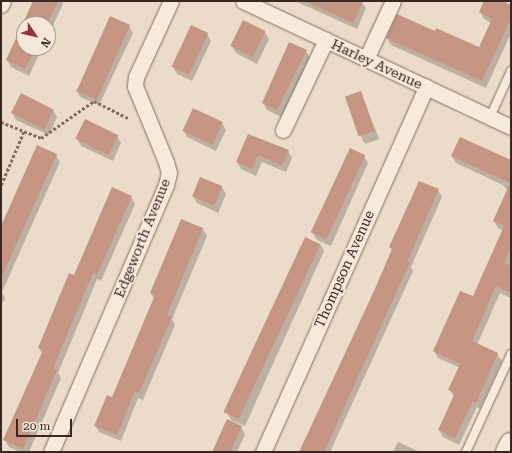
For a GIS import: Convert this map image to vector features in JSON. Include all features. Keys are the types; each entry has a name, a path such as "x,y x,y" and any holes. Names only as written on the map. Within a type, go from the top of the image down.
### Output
{"main road":[{"path":"507,452 511,444"}],"street":[{"path":"1,5 3,1"},
{"name":"Edgeworth Avenue","path":"51,452 166,185 169,173 137,94 136,77 171,1"},
{"name":"Harley Avenue","path":"243,1 511,127"},
{"path":"366,59 393,1"},
{"path":"283,130 326,40"},
{"name":"Thompson Avenue","path":"262,452 426,87"}],"lane":[{"path":"490,117 511,71"},
{"path":"466,452 511,354"}],"path":[{"path":"1,122 41,138 94,101 152,130"},
{"path":"1,185 24,131"}],"building":[{"path":"33,1 58,1 51,16 26,16"},
{"path":"305,1 363,1 353,23"},
{"path":"484,1 503,1 511,5 511,18 482,81 386,38 397,14 435,31 436,28 479,47 492,19 479,12"},
{"path":"110,16 130,25 97,100 77,91"},
{"path":"243,20 265,31 253,57 230,46"},
{"path":"191,25 208,33 189,75 172,67"},
{"path":"16,38 16,56 32,56 25,69 6,60"},
{"path":"289,42 307,50 277,110 262,103"},
{"path":"361,91 375,131 359,136 345,97"},
{"path":"21,93 54,110 44,129 11,113"},
{"path":"193,108 223,122 212,145 182,131"},
{"path":"85,119 118,135 109,155 75,139"},
{"path":"248,134 289,150 282,166 258,155 252,169 236,162"},
{"path":"460,137 511,160 511,247 504,263 511,266 511,293 496,286 472,341 498,353 476,403 473,401 455,438 438,430 455,393 448,390 460,364 433,351 460,291 473,296 504,226 493,221 510,183 451,156"},
{"path":"37,145 57,154 1,278 1,226"},
{"path":"350,148 365,155 326,239 311,232"},
{"path":"200,177 222,186 214,205 192,196"},
{"path":"419,181 439,189 407,262 410,263 324,452 299,452 374,291 392,249 389,247"},
{"path":"112,187 132,196 97,275 93,273 53,368 57,370 23,449 3,440 43,350 38,348 69,273 74,275"},
{"path":"181,219 203,228 167,315 172,317 139,393 135,391 117,435 94,426 107,395 112,397 155,295 150,293"},
{"path":"305,237 320,244 239,419 223,412"},
{"path":"227,419 242,426 231,452 212,452"}]}
